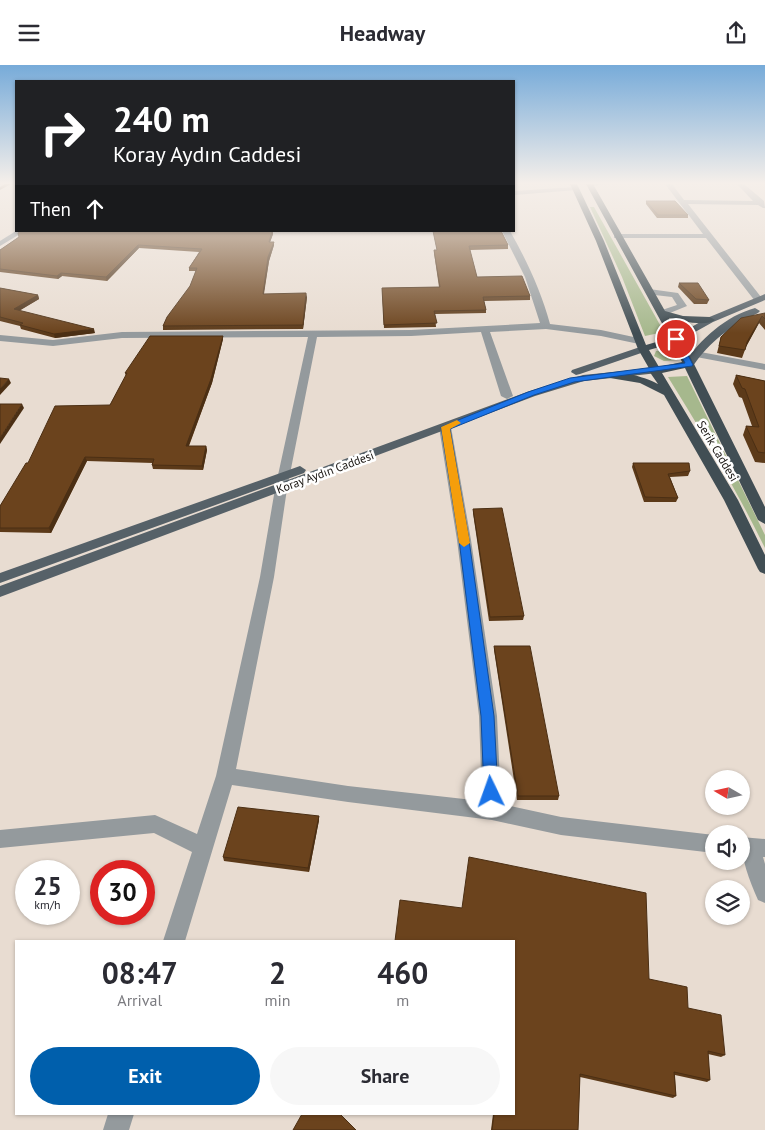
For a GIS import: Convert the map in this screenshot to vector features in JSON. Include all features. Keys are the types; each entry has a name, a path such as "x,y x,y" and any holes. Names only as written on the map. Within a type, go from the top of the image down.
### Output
{"highway":[{"name":"Serik Caddesi","path":"597,234 641,345 654,371 731,500 765,569"},
{"name":"Serik Caddesi","path":"617,236 676,339 692,359 760,502 765,520"},
{"path":"662,313 682,319 710,320"},
{"path":"641,345 676,339"},
{"path":"654,371 692,359"},
{"path":"610,375 643,380 653,384 669,396"}],"main road":[{"path":"676,339 710,320 763,301"},
{"path":"692,359 718,331 763,301"},
{"path":"0,578 282,483 641,345"},
{"name":"Koray Aydın Caddesi","path":"0,592 282,483 445,427 560,384 583,378 654,371"}],"street":[{"path":"0,244 17,234"},
{"path":"507,234 517,251 546,326"},
{"path":"617,236 707,235 763,301"},
{"path":"649,292 675,295 682,306 662,313"},
{"path":"0,338 52,343 122,335 313,334 485,330 546,326 641,345"},
{"path":"485,330 507,396"},
{"path":"174,940 225,776 267,577 282,483 313,334"},
{"path":"692,359 765,367"},
{"path":"445,427 464,540 488,716 492,811"},
{"path":"225,776 348,795 492,811 561,826 705,842"},
{"path":"0,839 155,824 203,847"},
{"path":"752,847 765,893"},
{"path":"116,1130 121,1115"}],"green space":[{"path":"602,234 609,234 664,332 645,336 622,277"},
{"path":"667,350 677,354 678,360 664,361 654,356 656,351"},
{"path":"687,376 765,535 765,548 719,461 668,377"}],"building":[{"path":"18,234 271,234 269,242 274,242 268,257 263,294 306,293 303,325 163,326 167,317 190,286 197,268 189,268 202,249 138,245 106,277 61,273 57,276 0,269 0,250 19,237"},
{"path":"434,234 502,234 508,245 469,246 477,277 522,276 530,296 483,297 486,310 434,311 437,323 384,325 382,288 440,287 434,250 437,250"},
{"path":"679,283 698,283 709,300 696,299"},
{"path":"0,288 38,295 14,309 94,329 54,334 20,325 23,323 0,317"},
{"path":"765,313 765,319 762,316 747,342 745,350 719,346 721,337 741,318"},
{"path":"150,336 223,336 211,379 186,446 206,446 202,466 152,465 154,459 85,457 49,528 0,528 0,506 26,463 28,463 55,406 110,405 127,373 125,373"},
{"path":"736,375 765,381 765,453 758,452 746,426 759,427 745,389 742,388"},
{"path":"0,378 9,379 0,389"},
{"path":"0,404 22,404 0,438"},
{"path":"633,463 689,463 690,471 668,474 678,498 645,497"},
{"path":"502,508 524,616 490,617 473,509"},
{"path":"494,646 530,646 559,796 518,796"},
{"path":"238,807 319,816 308,868 223,857"},
{"path":"469,857 646,893 649,979 687,987 688,1008 721,1015 725,1055 708,1051 710,1080 674,1072 676,1096 580,1074 578,1130 492,1130 494,1115 515,1115 515,940 395,940 400,900 462,908"},
{"path":"301,1115 341,1115 356,1130 293,1130"}],"slow traffic":[{"path":"457,423 445,427 464,543"}],"route":[{"path":"491,792 488,716 464,540 445,427 573,380 690,365 676,339"}]}
